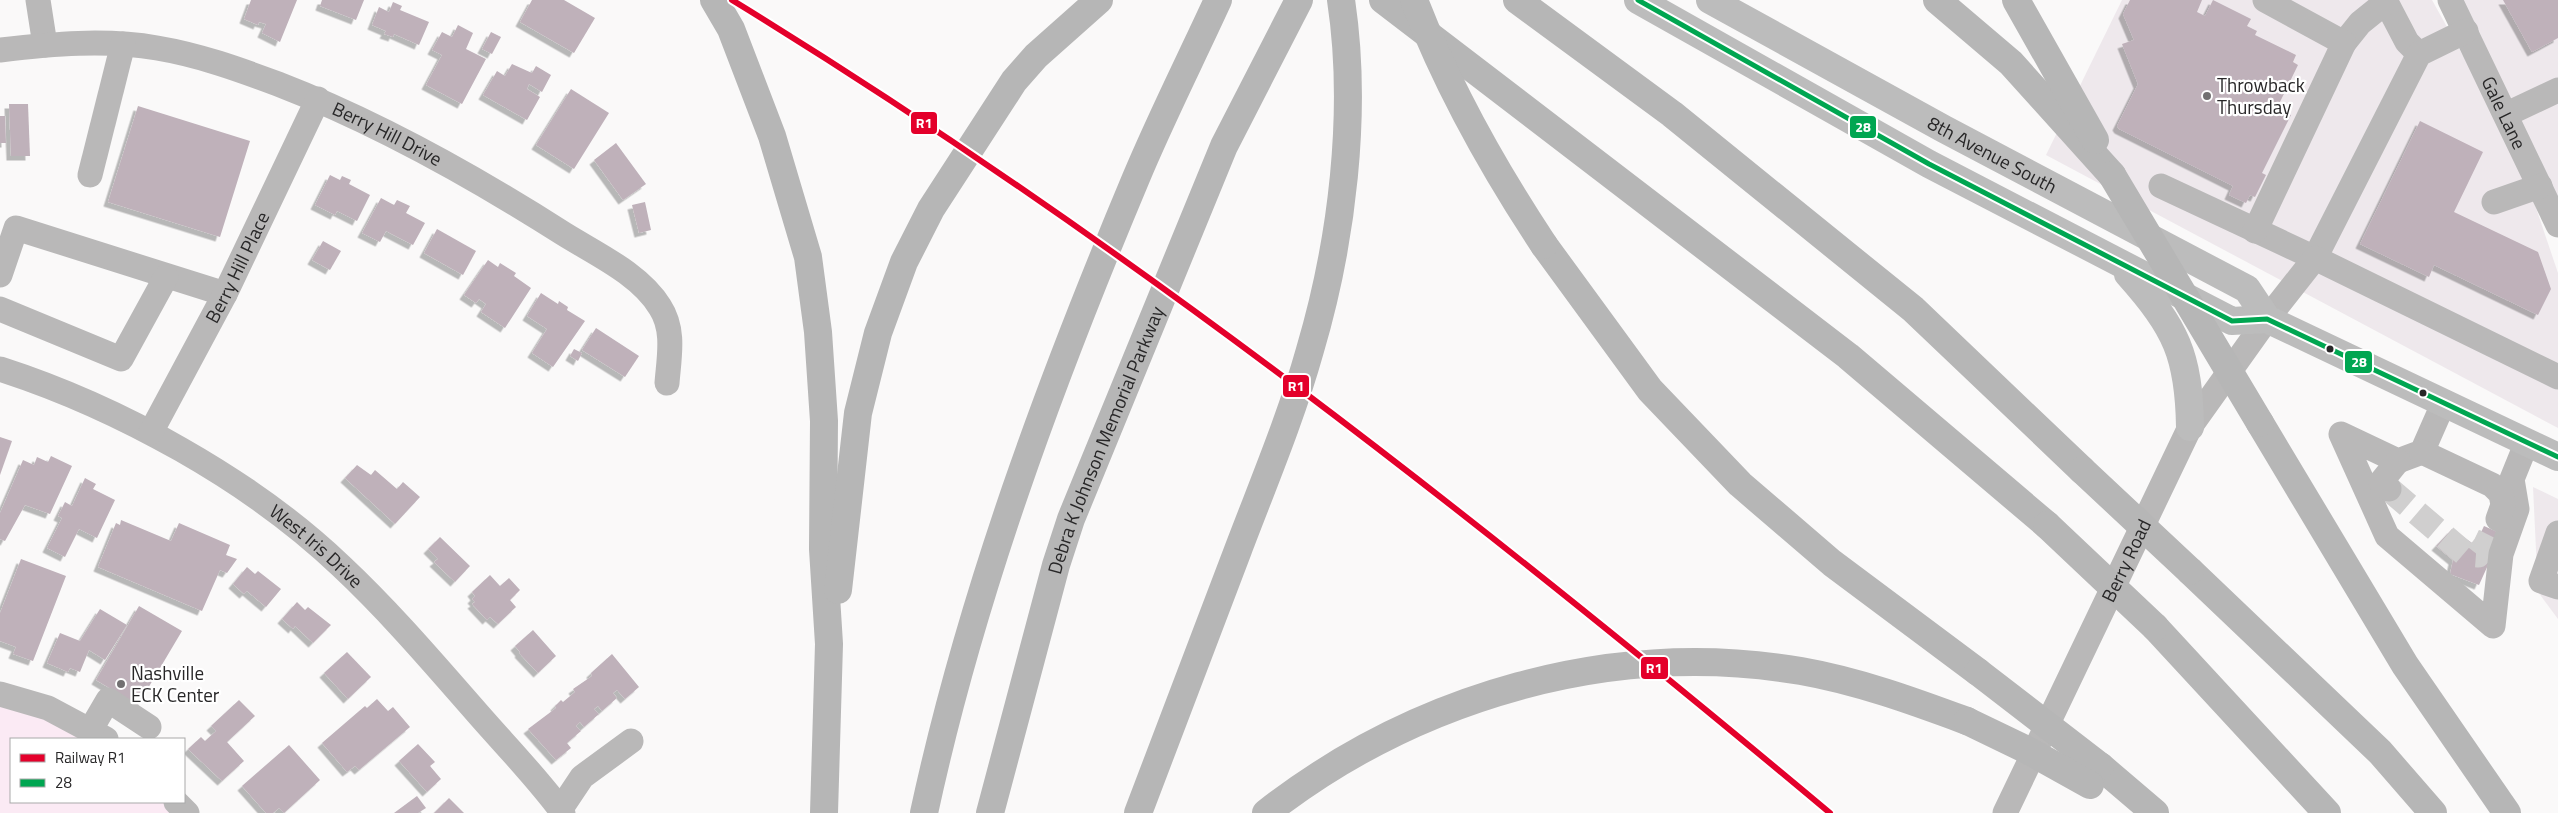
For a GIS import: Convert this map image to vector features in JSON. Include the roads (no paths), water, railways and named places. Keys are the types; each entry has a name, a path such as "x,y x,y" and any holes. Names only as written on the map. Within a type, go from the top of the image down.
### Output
{"highway":[{"path":"714,0 731,29 772,136 808,257 818,332 824,420 823,549 828,644 824,813"},
{"path":"828,644 841,572 848,485 857,421 871,356 894,285 931,209 1014,81 1036,56 1099,0"},
{"path":"924,813 941,738 972,628 1053,384 1136,176 1218,0"},
{"name":"Debra K Johnson Memorial Parkway","path":"990,813 1056,565 1072,519 1224,146 1298,0"},
{"path":"1138,813 1261,491 1311,349 1334,240 1343,170 1346,118 1346,65 1341,0"},
{"path":"1383,0 1848,356 2047,525 2155,626 2327,813"},
{"path":"1414,0 1448,77 1486,152 1544,245 1650,390 1740,484 1832,562 1978,672 2095,775 2134,813"},
{"path":"1517,0 1672,114 1913,309 2380,752 2433,813"},
{"path":"1938,0 2011,63 2112,175"},
{"path":"2016,0 2112,175 2405,665 2507,813"},
{"path":"1266,813 1332,766 1395,732 1463,704 1532,682 1581,671 1646,664 1724,663 1802,671 1876,690 1967,721 2029,751 2095,775 2155,813"}],"main road":[{"name":"8th Avenue South","path":"1638,0 1929,164 2232,321 2267,319 2558,457"},
{"name":"8th Avenue South","path":"1710,0 1944,129 2247,288 2267,319"},
{"path":"2117,261 2155,304 2171,330 2185,365 2190,395 2190,427"}],"street":[{"path":"38,0 46,45"},
{"path":"2265,0 2344,43"},
{"name":"Gale Lane","path":"2450,0 2507,114 2558,225"},
{"path":"2255,231 2344,43 2360,23 2385,1 2407,42 2418,54 2466,31"},
{"path":"90,174 123,44"},
{"name":"Berry Hill Drive","path":"0,50 46,45 123,44 156,47 211,60 318,99 400,138 443,161 582,246 644,288 660,307 668,325 670,348 667,382"},
{"name":"Berry Road","path":"2006,812 2190,427 2267,319 2315,258 2418,54"},
{"path":"2507,114 2558,90"},
{"name":"Berry Hill Place","path":"151,432 225,294 318,99"},
{"path":"2161,186 2315,258 2558,377"},
{"path":"2494,202 2540,186"},
{"path":"0,275 16,228 166,277 225,294"},
{"path":"0,309 121,359 166,277"},
{"name":"West Iris Drive","path":"0,369 36,381 151,432 240,487 291,525 341,566 398,624 562,811"},
{"path":"2389,489 2381,482 2398,461 2422,452 2444,402"},
{"path":"2398,461 2341,434 2387,536 2494,626 2501,554 2516,509 2512,478 2527,442"},
{"path":"2422,452 2492,485 2501,494 2503,505 2495,526"},
{"path":"2558,533 2542,581 2558,586"},
{"path":"0,694 48,708 98,734 108,700 149,727"},
{"path":"562,811 582,777 631,741"},
{"path":"177,803 187,813"}],"tunnel":[{"path":"2389,489 2465,554 2478,555 2495,526"}],"rail line":[{"name":"R1","path":"732,0 877,91 1019,186 1296,386 1566,596 1830,813"}],"place":[{"name":"Throwback Thursday","path":"2207,96"},
{"name":"Nashville ECK Center","path":"121,684"}]}
